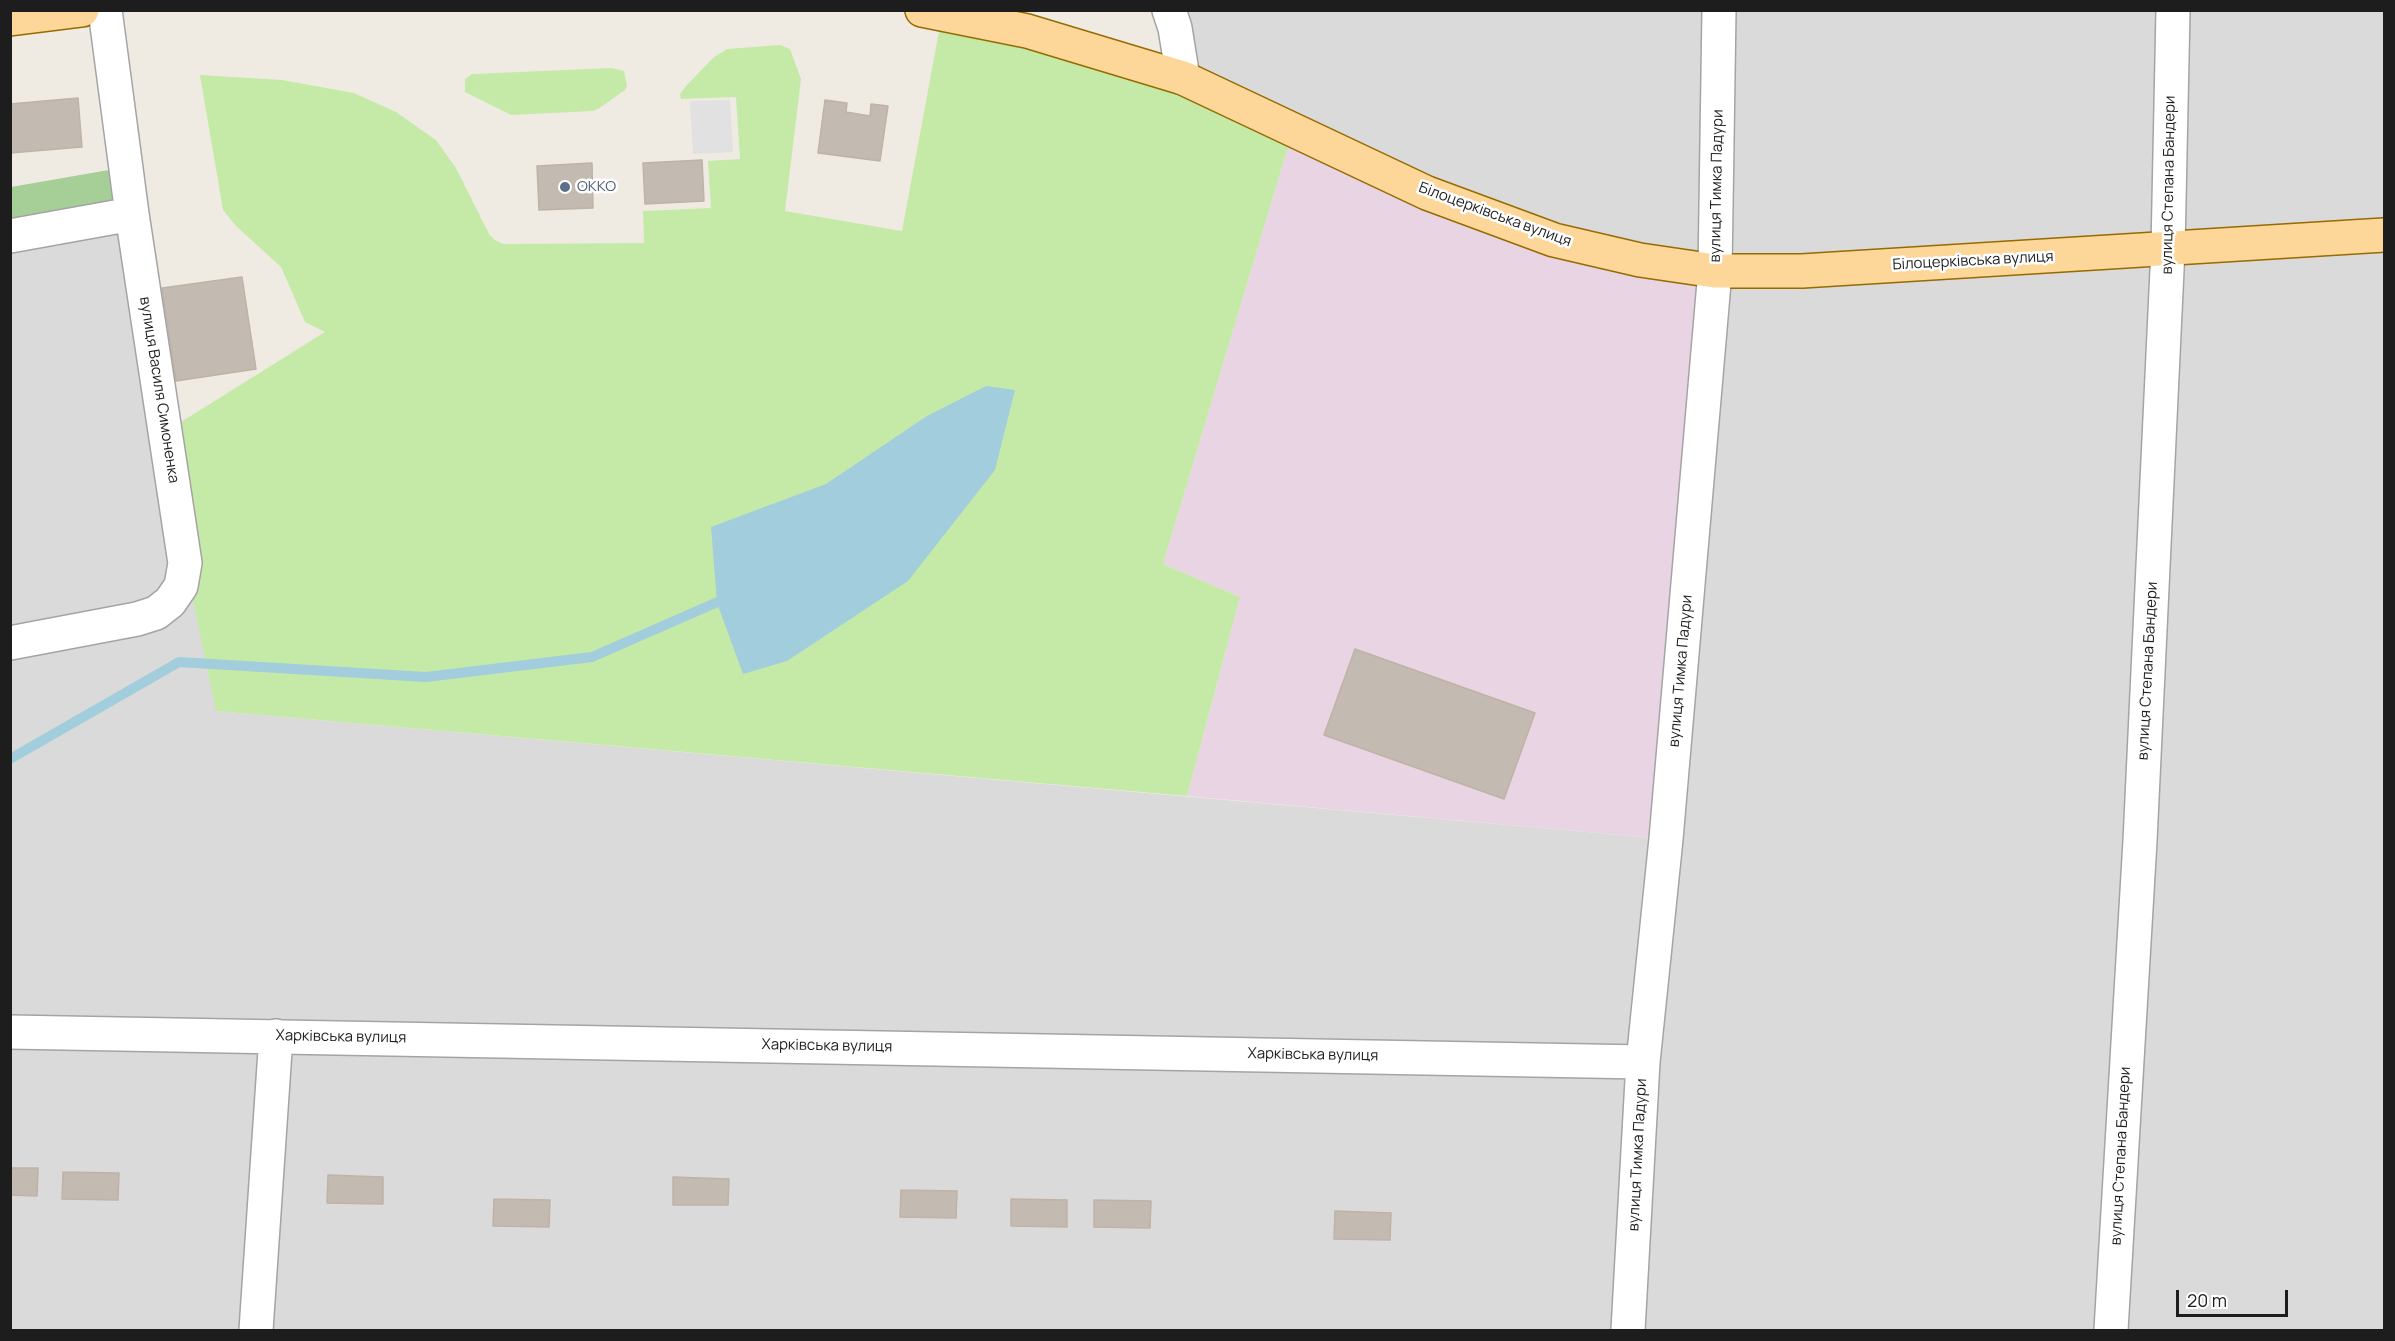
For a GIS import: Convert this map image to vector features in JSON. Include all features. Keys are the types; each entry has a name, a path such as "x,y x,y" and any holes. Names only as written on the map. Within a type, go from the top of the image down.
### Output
{"main road":[{"path":"10,19 82,10"},
{"name":"Білоцерківська вулиця","path":"922,10 1027,31 1183,78 1427,193 1554,240 1640,260 1715,271 1802,271 2385,235"}],"street":[{"name":"вулиця Василя Симоненка","path":"10,643 138,619 156,613 170,602 181,585 185,563 132,214 105,10"},
{"path":"1169,10 1175,27 1183,78"},
{"name":"вулиця Тимка Падури","path":"1628,1330 1643,1062 1666,839 1715,271 1719,10"},
{"name":"вулиця Степана Бандери","path":"2111,1330 2139,853 2168,249 2173,10"},
{"path":"10,236 132,214"},
{"name":"Харківська вулиця","path":"10,1032 1643,1062"},
{"path":"255,1330 276,1036"}],"shaded area":[{"path":"1169,11 2384,11 2384,1330 11,1330 11,236 132,214 217,711 1666,839 1554,240 1183,78"},
{"path":"730,100 733,152 693,154 690,101"},
{"path":"1293,130 1427,193 1715,271 1666,839 1187,796 1240,597 1163,564"}],"green space":[{"path":"942,15 1293,130 1163,564 1240,597 1187,796 216,711 185,563 165,432 325,332 305,322 281,267 236,226 223,210 200,75 282,80 354,93 396,112 436,140 456,168 489,234 503,244 644,243 643,211 711,208 708,161 740,159 736,97 681,99 680,94 713,58 727,49 780,45 790,49 801,79 785,211 902,231"},
{"path":"611,68 624,71 627,86 625,90 593,111 511,115 465,92 465,79 472,74"},
{"path":"126,167 132,214 11,236 11,187"}],"water":[{"path":"986,386 1015,390 995,470 908,581 787,661 743,674 717,603 711,527 826,484 927,416"}],"building":[{"path":"78,98 82,147 10,153 10,104"},
{"path":"825,100 847,103 846,112 870,116 871,104 888,106 880,161 818,153"},
{"path":"702,160 704,201 645,204 643,163"},
{"path":"592,163 593,208 539,210 537,166"},
{"path":"242,277 256,369 176,381 162,288"},
{"path":"1355,649 1535,713 1504,799 1324,735"},
{"path":"10,1168 38,1168 37,1196 10,1195"},
{"path":"63,1172 119,1173 118,1200 62,1199"},
{"path":"328,1175 383,1177 383,1204 327,1203"},
{"path":"673,1177 729,1179 728,1205 673,1205"},
{"path":"901,1190 957,1191 956,1218 900,1217"},
{"path":"494,1199 550,1200 549,1227 493,1226"},
{"path":"1011,1199 1067,1200 1067,1227 1011,1226"},
{"path":"1094,1200 1151,1201 1150,1228 1094,1227"},
{"path":"1335,1211 1391,1213 1390,1240 1334,1239"}],"waterway":[{"path":"10,759 179,662 426,677 592,657 729,597"}],"place":[{"name":"ОККО","path":"565,187"}]}
